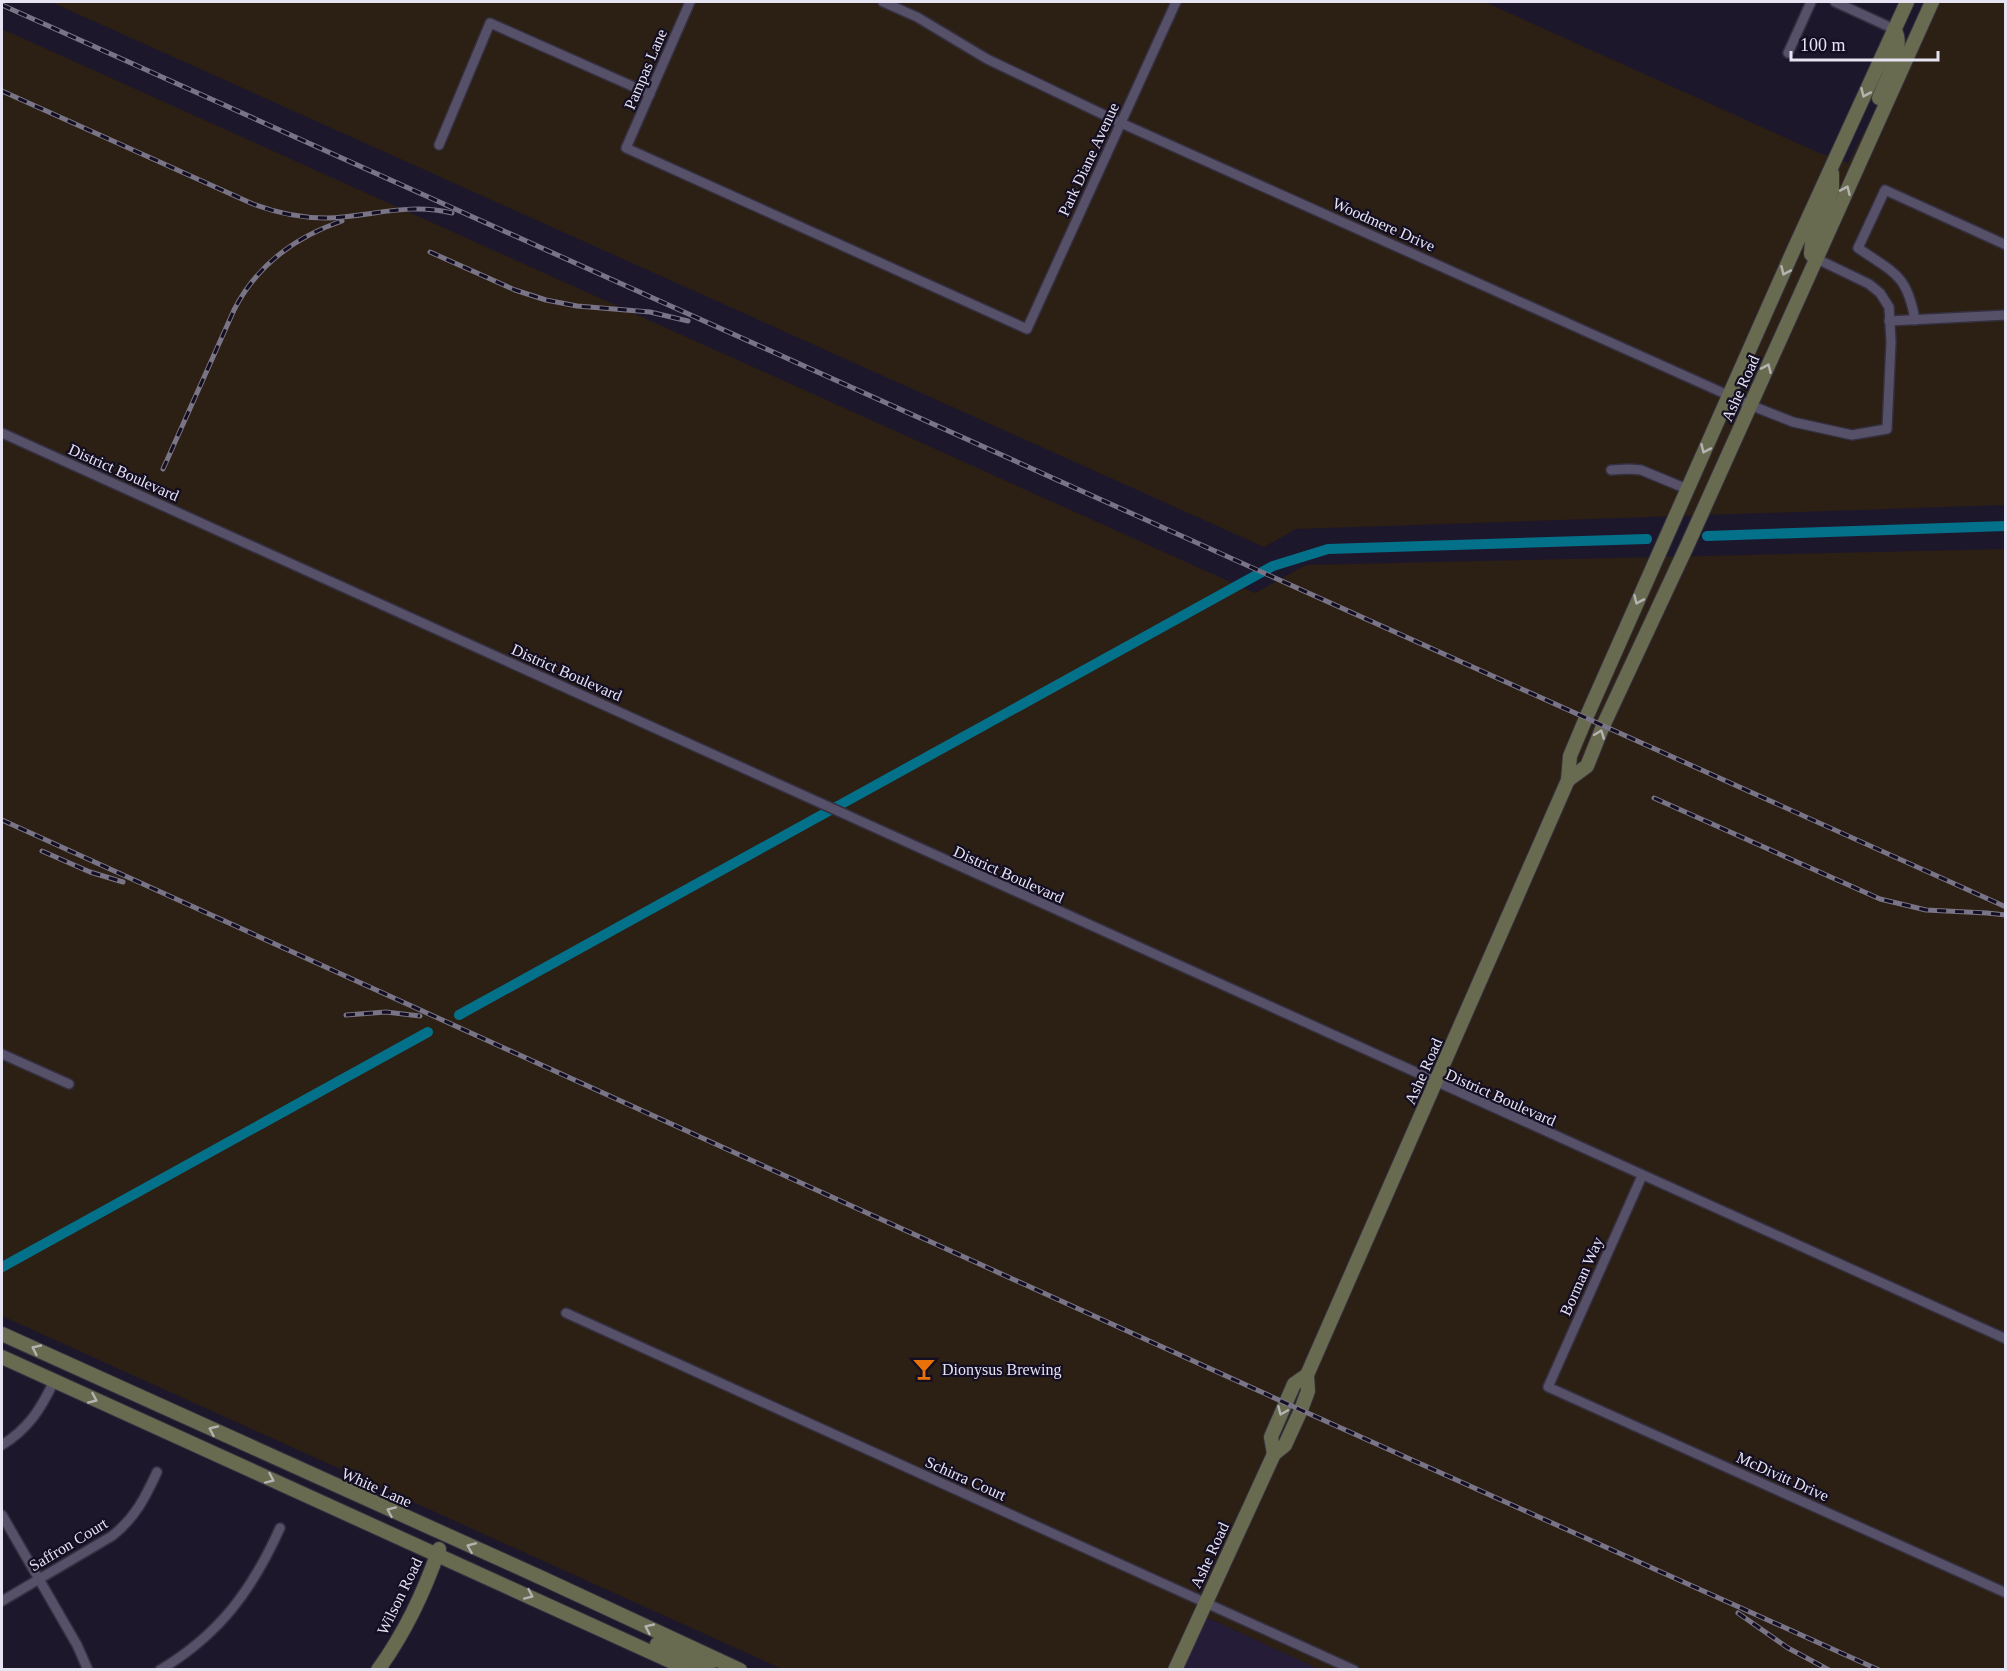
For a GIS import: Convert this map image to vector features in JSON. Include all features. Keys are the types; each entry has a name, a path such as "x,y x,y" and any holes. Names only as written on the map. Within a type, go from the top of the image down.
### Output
{"street":[{"name":"Pampas Lane","path":"690,2 626,148 1027,329"},
{"name":"Woodmere Drive","path":"883,2 917,17 987,59 1121,123 1750,405 1793,422 1852,435 1887,429 1891,342 1889,321"},
{"name":"Park Diane Avenue","path":"1027,329 1176,2"},
{"path":"1788,53 1811,2"},
{"path":"1836,2 1894,29 1898,35 1899,47 1874,111 1872,135"},
{"name":"Ashe Road","path":"1175,1670 1274,1454 1285,1445 1301,1410 1308,1390 1307,1375 1568,780 1570,756 1661,547 1907,2"},
{"name":"Ashe Road","path":"1568,780 1587,766 1603,726 1687,546 1932,2"},
{"path":"439,145 490,23 650,94"},
{"path":"1833,165 1832,190 1812,241 1811,254 1815,258 1869,284 1880,293 1888,307 1889,321 2006,315"},
{"path":"1915,320 1911,299 1901,277 1858,248 1885,190 2006,245"},
{"name":"District Boulevard","path":"2,433 799,793 1435,1084 2006,1339"},
{"path":"1611,470 1641,470 1688,489"},
{"path":"2,1054 69,1084"},
{"name":"Borman Way","path":"1548,1387 1642,1176"},
{"name":"Schirra Court","path":"566,1313 1354,1670"},
{"name":"White Lane","path":"2,1334 740,1670"},
{"path":"2,1357 690,1670"},
{"path":"2,1445 34,1418 54,1381 63,1375 142,1398"},
{"name":"McDivitt Drive","path":"1548,1387 2006,1593"},
{"name":"Saffron Court","path":"2,1601 125,1527 144,1502 157,1472"},
{"path":"2,1515 77,1645 88,1670"},
{"path":"160,1670 195,1646 231,1612 259,1571 280,1528"},
{"name":"Wilson Road","path":"378,1670 413,1609 444,1535"},
{"path":"641,1646 651,1642 704,1663 718,1659"}],"shaded area":[{"path":"51,2 1485,2 1819,153 1848,163 1931,2 2005,2 2005,505 1296,529 1264,547"},
{"path":"2,29 1255,593 1306,565 2005,549 2005,1669 1319,1669 1202,1615 1179,1669 782,1669 2,1316"},
{"path":"1202,1615 1319,1669 1179,1670"}],"waterway":[{"path":"1707,536 2006,526"},
{"path":"459,1015 1273,566 1328,549 1647,539"},
{"path":"2,1267 428,1032"}],"railway":[{"path":"2,5 2006,907"},
{"path":"2,91 271,210 316,218 404,209 452,213"},
{"path":"163,469 243,294 266,266 293,244 342,221"},
{"path":"430,252 515,290 546,300 577,306 650,312 688,321"},
{"path":"1654,798 1880,899 1926,910 2006,915"},
{"path":"2,820 1879,1670"},
{"path":"42,851 90,872 123,882"},
{"path":"346,1015 386,1012 420,1016"},
{"path":"1738,1613 1788,1648 1829,1670"}],"place":[{"name":"Dionysus Brewing","path":"924,1369"}]}
